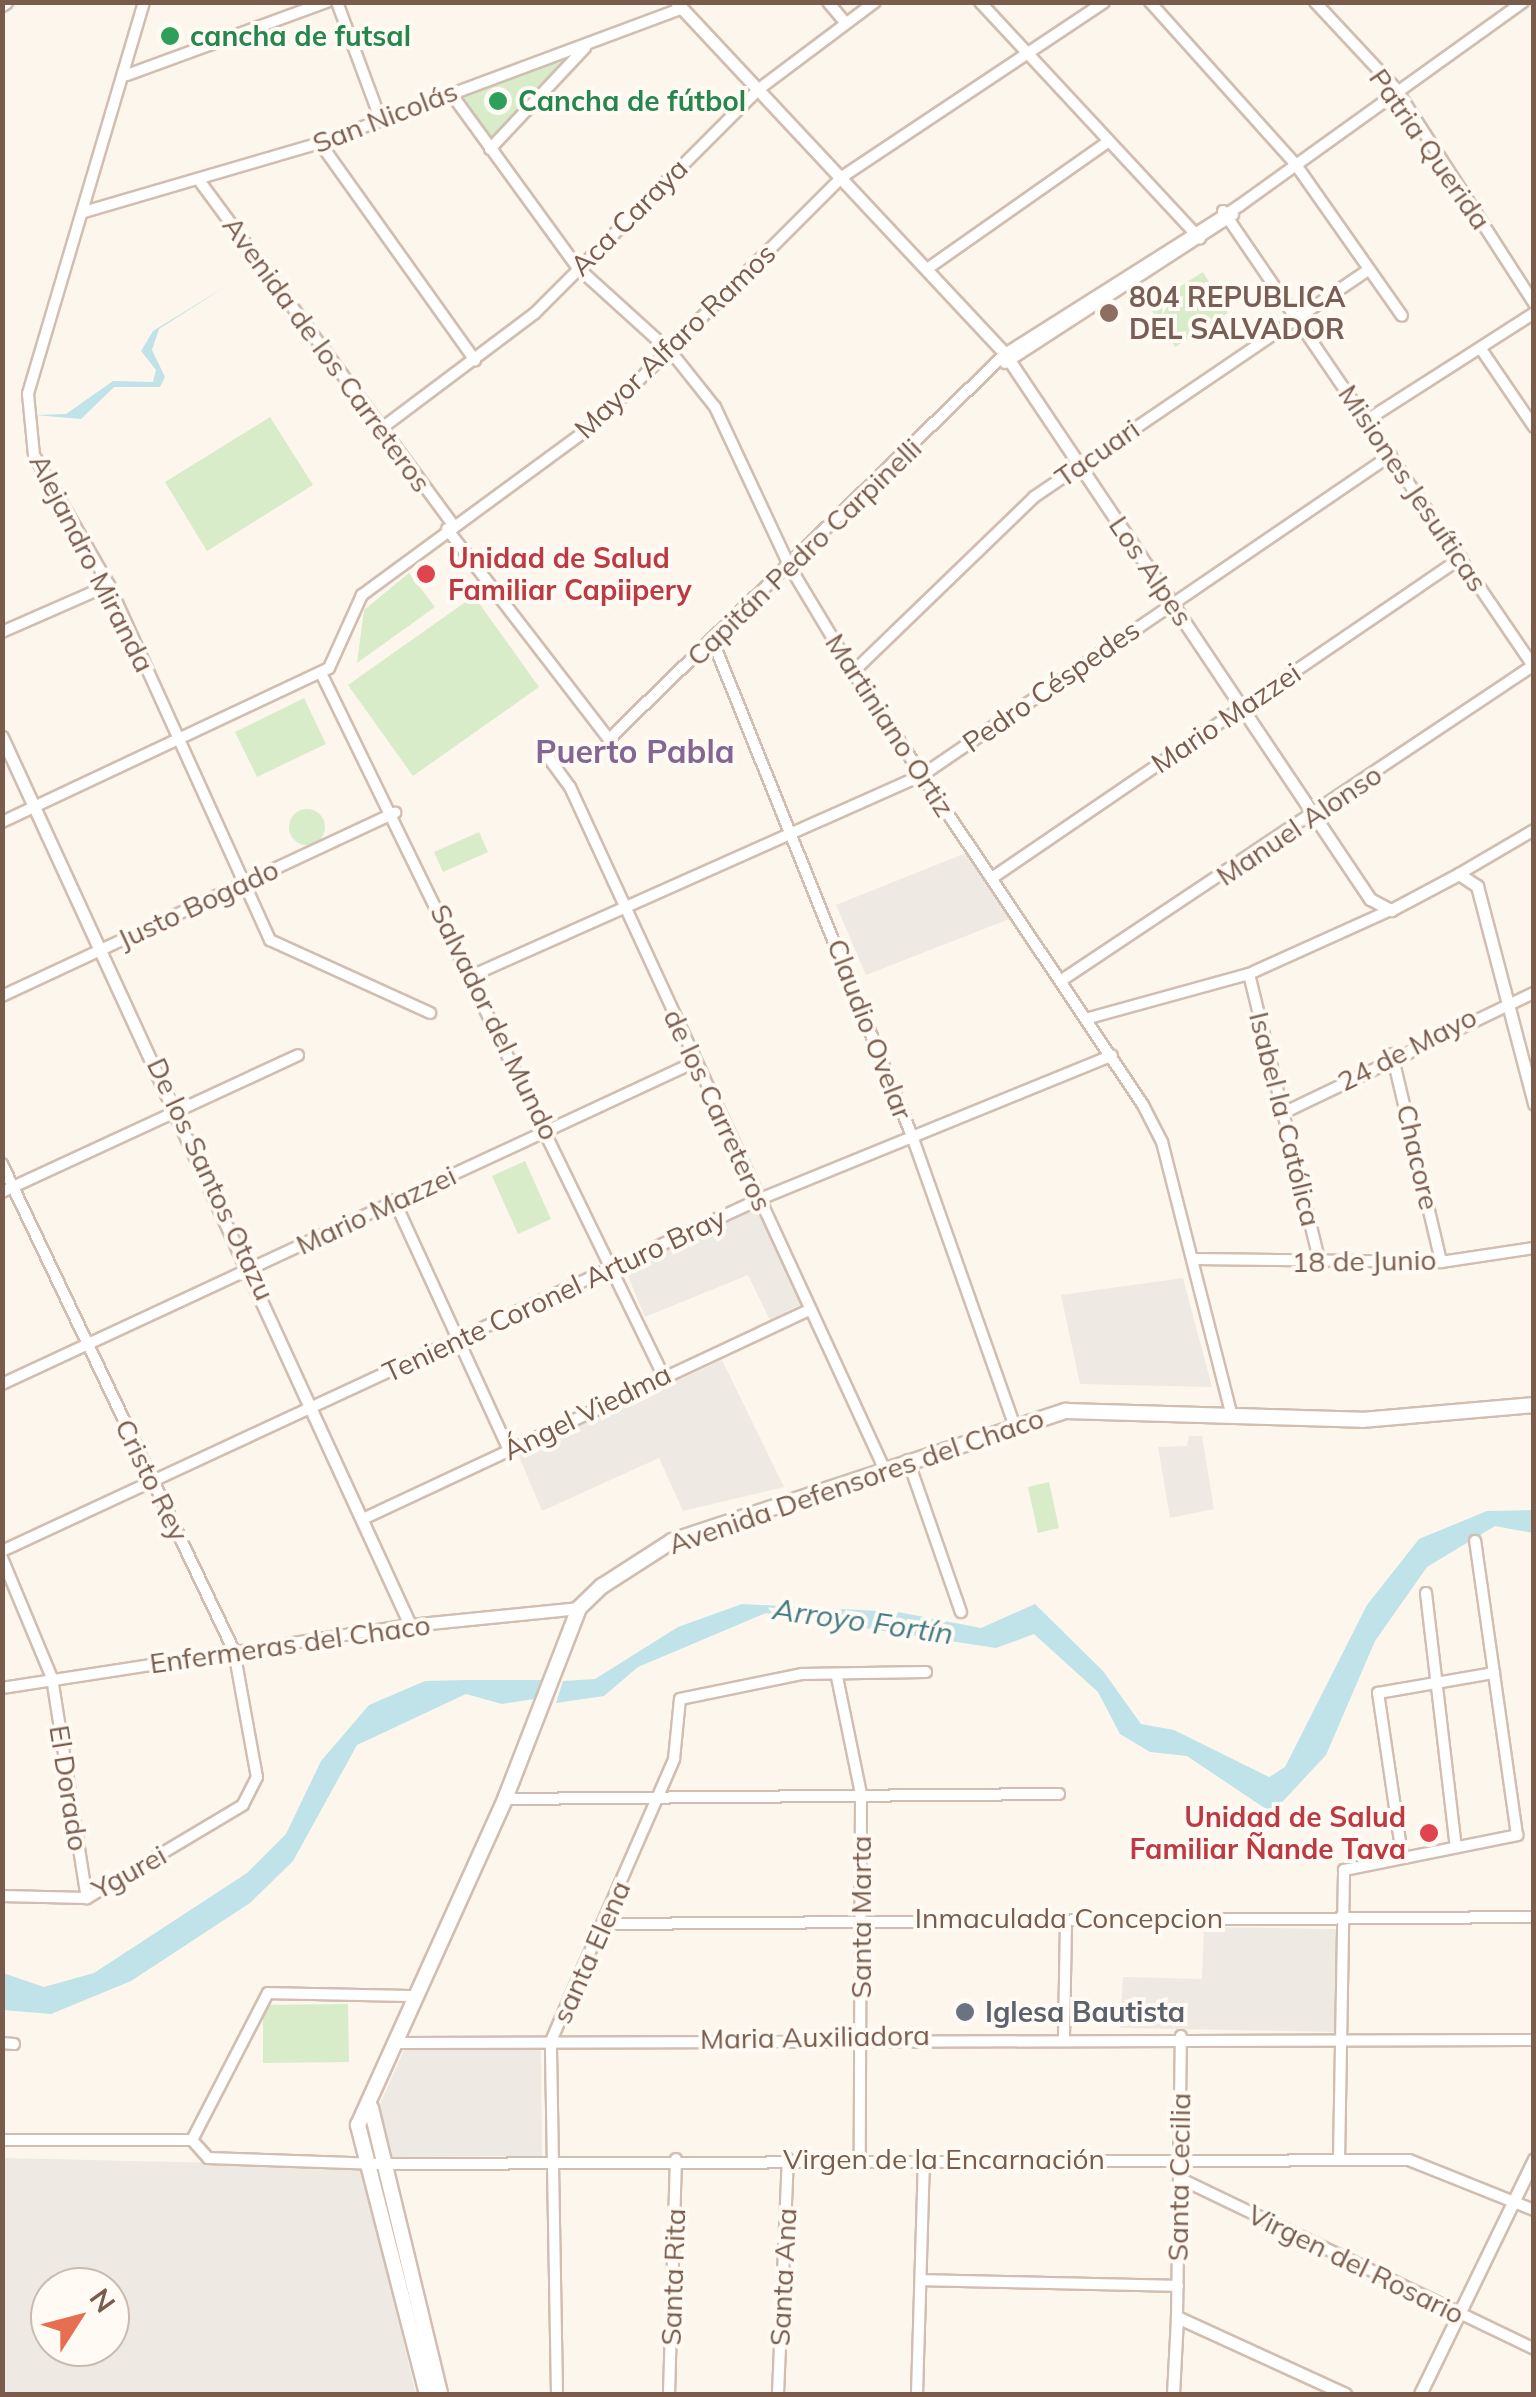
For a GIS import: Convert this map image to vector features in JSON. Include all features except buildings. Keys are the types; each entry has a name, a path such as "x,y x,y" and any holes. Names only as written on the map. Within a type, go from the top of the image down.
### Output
{"main road":[{"name":"Avenida Defensores del Chaco","path":"579,1608 641,1556 883,1466 1014,1424 1102,1407 1435,1419 1534,1405"},
{"path":"440,2394 373,2163 358,2125 505,1799 579,1608"},
{"path":"373,2093 373,2163 427,2394"}],"street":[{"name":"Alejandro Miranda","path":"144,2 127,75 26,414 48,484 109,584 270,940 430,1012"},
{"path":"127,75 327,2"},
{"path":"337,2 380,118"},
{"path":"828,2 845,22"},
{"name":"Aca Caraya","path":"382,428 475,360 759,90 875,2"},
{"path":"980,2 1196,235"},
{"name":"Mayor Alfaro Ramos","path":"321,673 338,661 348,612 362,595 596,424 672,353 842,177 1104,2"},
{"path":"1150,2 1296,164 1402,316"},
{"name":"Patria Querida","path":"1315,2 1396,89 1534,303"},
{"name":"Capitán Pedro Carpinelli","path":"608,739 1005,360 1226,215 1396,89 1523,2"},
{"name":"San Nicolás","path":"84,212 201,182 320,143 589,44 678,6"},
{"name":"Los Alpes","path":"678,6 927,269 1005,360 1244,706 1370,898 1390,910"},
{"path":"490,149 589,44"},
{"name":"Martiniano Ortiz","path":"450,92 577,267 672,353 714,408 790,567 853,672 1112,1055 1162,1142 1230,1412"},
{"path":"927,269 1108,142"},
{"path":"320,143 475,360"},
{"name":"Avenida de los Carreteros","path":"201,182 608,739"},
{"name":"Misiones Jesuíticas","path":"1226,215 1533,666"},
{"name":"Tacuari","path":"853,672 1078,464 1369,269"},
{"path":"1367,420 1534,313"},
{"path":"1481,349 1534,427"},
{"name":"Pedro Céspedes","path":"471,976 921,776 1391,455"},
{"name":"Mario Mazzei","path":"992,878 1461,558"},
{"path":"2,632 109,584"},
{"name":"Claudio Ovelar","path":"712,639 912,1136 1014,1424"},
{"name":"Manuel Alonso","path":"1062,980 1316,815 1533,666"},
{"path":"2,822 176,736 321,673"},
{"name":"Salvador del Mundo","path":"321,673 548,1129 663,1375"},
{"name":"De los Santos Otazu","path":"2,738 253,1268 410,1625"},
{"name":"de los Carreteros","path":"548,757 622,906 883,1466"},
{"name":"Justo Bogado","path":"2,996 394,813"},
{"path":"1089,1018 1249,974 1390,910 1534,830"},
{"path":"1459,874 1478,886 1534,1104"},
{"name":"Isabel la Católica","path":"1249,974 1320,1264"},
{"name":"24 de Mayo","path":"1283,1113 1392,1054 1506,1000 1534,993"},
{"name":"Chacore","path":"1392,1054 1441,1262"},
{"path":"8,1190 298,1055"},
{"name":"Teniente Coronel Arturo Bray","path":"2,1555 152,1478 760,1199 1112,1055"},
{"name":"Mario Mazzei","path":"2,1384 695,1062"},
{"name":"Cristo Rey","path":"2,1164 8,1190 234,1651 257,1777 244,1806"},
{"path":"394,1200 509,1450"},
{"name":"18 de Junio","path":"1194,1258 1320,1264 1441,1262 1534,1248"},
{"name":"Ángel Viedma","path":"365,1518 663,1375 810,1310"},
{"path":"908,1460 960,1612"},
{"path":"1339,2160 1340,1916 1347,1866 1517,1835 1474,1540"},
{"name":"El Dorado","path":"2,1555 52,1678 86,1898"},
{"path":"1426,1593 1456,1847"},
{"name":"Enfermeras del Chaco","path":"2,1688 410,1625 579,1608"},
{"path":"838,1676 926,1672"},
{"path":"1402,1855 1378,1693 1494,1673"},
{"name":"santa Elena","path":"557,2394 550,2041 606,1924 674,1759 680,1699 802,1674 838,1676"},
{"name":"Santa Marta","path":"838,1676 861,1794 860,2159"},
{"path":"505,1799 1059,1794"},
{"name":"Ygurei","path":"2,1896 86,1898 244,1806"},
{"name":"Inmaculada Concepcion","path":"606,1924 861,1916 1066,1922 1534,1916"},
{"path":"1064,2036 1066,1922"},
{"path":"2,2140 192,2140 268,1992 417,1996"},
{"name":"Maria Auxiliadora","path":"398,2043 860,2036 1534,2040"},
{"name":"Santa Cecilia","path":"1178,2317 1182,2036"},
{"name":"Virgen de la Encarnación","path":"192,2140 208,2158 344,2159 373,2163 1180,2159 1431,2164 1534,2210"},
{"name":"Santa Rita","path":"669,2394 676,2159"},
{"name":"Santa Ana","path":"778,2394 788,2159"},
{"path":"1420,2394 1534,2159"},
{"path":"917,2394 924,2160"},
{"name":"Virgen del Rosario","path":"1180,2178 1534,2349"},
{"path":"921,2280 1178,2286"},
{"path":"1173,2394 1178,2317 1345,2394"}],"shaded area":[{"path":"971,851 1012,918 866,975 836,905"},
{"path":"759,1208 804,1303 770,1320 748,1275 645,1317 625,1269"},
{"path":"1183,1278 1212,1387 1080,1384 1061,1295"},
{"path":"722,1360 784,1487 683,1511 659,1458 542,1511 518,1454"},
{"path":"1189,1436 1202,1436 1214,1509 1170,1518 1158,1447 1187,1446"},
{"path":"1204,1927 1336,1929 1336,2032 1120,2028 1123,1977 1202,1979"},
{"path":"541,2046 542,2156 389,2157 376,2113 404,2050"},
{"path":"3,2158 361,2166 416,2394 3,2394"}],"green space":[{"path":"584,47 490,147 454,93"},
{"path":"1203,272 1228,313 1175,347 1149,306"},
{"path":"270,417 313,485 207,551 165,482"},
{"path":"409,573 435,607 357,663 364,610"},
{"path":"474,596 539,687 413,776 348,685"},
{"path":"304,698 326,744 257,777 235,732"},
{"path":"307,809 320,814 325,827 320,840 307,845 294,840 289,827 294,814"},
{"path":"479,832 488,852 443,872 434,852"},
{"path":"525,1161 551,1219 518,1234 492,1176"},
{"path":"1049,1482 1059,1528 1038,1533 1028,1487"},
{"path":"348,2004 349,2062 263,2063 263,2005"}],"water":[{"path":"231,283 159,329 152,350 165,377 160,387 114,387 81,419 35,415 66,414 113,381 153,382 156,370 141,351 153,331"},
{"name":"Arroyo Fortín","path":"1533,1510 1533,1533 1495,1526 1427,1567 1375,1641 1326,1755 1272,1813 1187,1756 1150,1752 1120,1734 1098,1692 1034,1634 996,1648 766,1613 638,1667 604,1696 556,1703 563,1681 595,1679 678,1627 742,1604 898,1612 981,1628 1035,1604 1103,1671 1141,1724 1174,1730 1269,1777 1285,1767 1367,1605 1419,1539 1487,1511"},
{"path":"543,1680 534,1699 502,1704 466,1694 357,1745 293,1861 250,1903 131,1981 51,2014 3,2010 3,1973 44,1987 94,1973 247,1873 286,1834 321,1761 369,1705 425,1681"}],"place":[{"name":"cancha de futsal","path":"170,36"},
{"name":"Cancha de fútbol","path":"498,101"},
{"name":"804 REPUBLICA DEL SALVADOR","path":"1109,313"},
{"name":"Unidad de Salud Familiar Capiipery","path":"426,574"},
{"name":"Unidad de Salud Familiar Ñande Tava","path":"1429,1833"},
{"name":"Iglesa Bautista","path":"965,2012"}],"district":[{"name":"Puerto Pabla","path":"635,751"}]}
